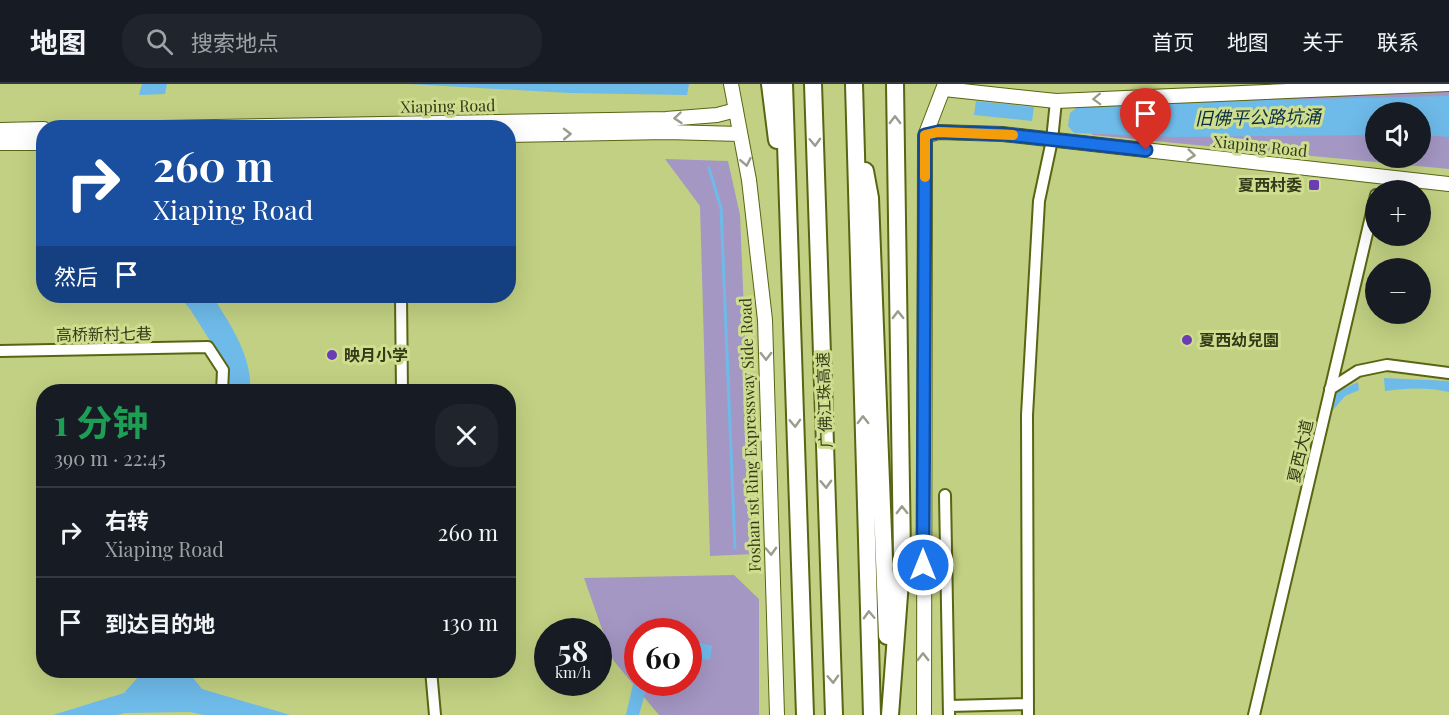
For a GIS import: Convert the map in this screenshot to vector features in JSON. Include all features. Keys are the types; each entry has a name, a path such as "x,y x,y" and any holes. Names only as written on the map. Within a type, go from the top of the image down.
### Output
{"highway":[{"path":"770,84 790,239"},
{"path":"784,84 805,715"},
{"name":"广佛江珠高速","path":"813,84 834,715"},
{"path":"854,84 872,715"},
{"path":"890,713 902,555 896,84"},
{"path":"855,109 870,198 890,713"}],"main road":[{"name":"Foshan 1st Ring Expressway Side Road","path":"731,84 749,180 765,320 777,715"},
{"path":"924,715 925,135 945,87 1056,101 1217,89 1449,84"},
{"name":"Xiaping Road","path":"516,122 666,119 717,115 736,110"},
{"path":"0,130 36,129"},
{"name":"Xiaping Road","path":"516,135 667,132 740,134"},
{"name":"Xiaping Road","path":"925,135 938,132 1002,134 1449,184"},
{"path":"0,143 36,143"}],"street":[{"path":"945,495 949,710 1028,710 1026,416 1039,201 1052,140 1056,101"},
{"name":"夏西大道","path":"1379,180 1380,176"},
{"name":"夏西大道","path":"1254,715 1365,240"},
{"path":"401,303 402,384"},
{"name":"高桥新村七巷","path":"0,351 208,347 223,370 222,384"},
{"path":"1330,389 1358,371 1387,364 1449,373"},
{"path":"432,678 435,715"}],"shaded area":[{"path":"1449,90 1449,169 1431,167 1431,102 1365,102 1365,161 1092,135 1092,108"},
{"path":"665,159 728,161 740,215 754,554 710,556 700,206"},
{"path":"734,575 759,599 759,715 659,715 643,696 702,696 702,618 624,618 624,673 612,657 612,618 598,618 584,578"}],"water":[{"path":"142,84 167,84 165,94 139,95"},
{"path":"409,84 689,84 687,95 569,93"},
{"name":"旧佛平公路坑涌","path":"1449,96 1449,137 1431,136 1431,102 1365,102 1365,135 1176,137 1074,133 1068,126 1070,113 1081,104"},
{"path":"976,101 1034,107 1032,121 974,115"},
{"path":"185,303 216,303 239,341 248,366 250,384 222,384 214,347"},
{"path":"1384,378 1449,381 1449,392 1433,389 1385,391"},
{"path":"1358,382 1359,390 1345,396 1333,410 1328,408 1333,394"},
{"path":"702,644 712,646 710,660 702,659"},
{"path":"137,678 193,678 202,689 290,715 204,715 190,712 53,715 124,693"},
{"path":"630,696 644,696 639,715 626,715"}],"waterway":[{"path":"709,168 721,208 735,548"}],"slow traffic":[{"path":"925,177 925,135 938,132 1013,135"}],"place":[{"name":"夏西村委","path":"1314,185"},
{"name":"夏西幼兒園","path":"1187,340"},
{"name":"映月小学","path":"332,355"}],"route":[{"path":"923,565 925,135 938,132 1002,134 1146,150"}]}
